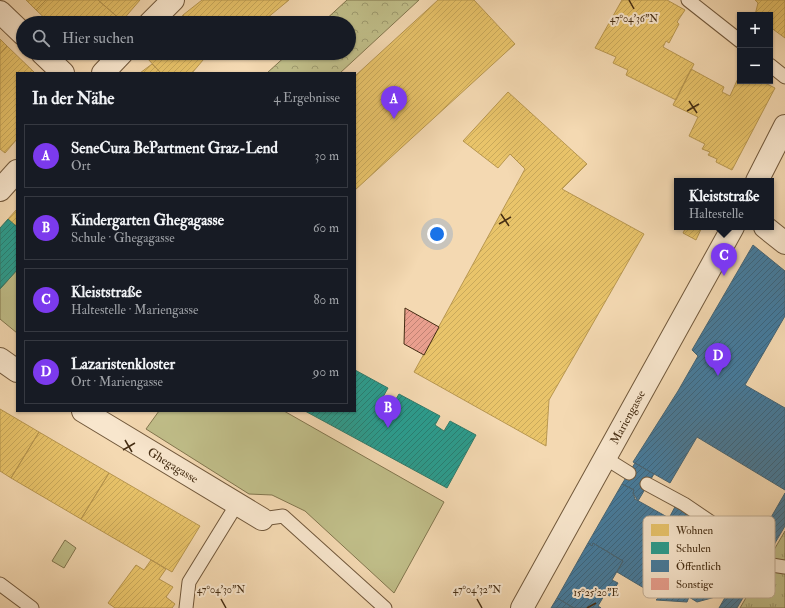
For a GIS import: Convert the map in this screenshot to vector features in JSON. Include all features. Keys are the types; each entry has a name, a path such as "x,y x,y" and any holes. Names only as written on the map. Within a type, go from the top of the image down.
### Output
{"street":[{"path":"157,16 173,0"},
{"path":"0,12 16,27"},
{"path":"49,60 62,72"},
{"path":"104,72 115,60"},
{"path":"759,178 785,126"},
{"path":"0,190 16,172"},
{"name":"Mariengasse","path":"522,608 731,230"},
{"path":"769,230 785,243"},
{"path":"0,359 16,370"},
{"name":"Ghegagasse","path":"85,412 262,519"}],"lane":[{"path":"688,0 737,39"},
{"path":"773,67 785,77"},
{"path":"605,458 629,473"},
{"path":"647,484 684,504 702,516"},
{"path":"186,608 189,582 237,504"},
{"path":"262,519 283,516 385,608"},
{"path":"775,565 785,567"},
{"path":"0,584 32,608"}],"green space":[{"path":"347,0 419,0 356,58 356,16 330,16"},
{"path":"281,60 354,60 341,72 268,72"},
{"path":"16,271 16,332 0,319 0,289"},
{"path":"158,412 286,412 444,502 394,593 305,511 272,495 249,494 146,429"},
{"path":"785,531 785,608 740,608 746,598 775,598 775,548"},
{"path":"65,540 76,548 64,568 52,561"}],"building: Wohnen":[{"path":"26,0 46,0 36,10"},
{"path":"46,0 98,0 116,16 42,16 36,10"},
{"path":"98,0 140,0 126,16 116,16"},
{"path":"202,0 289,0 270,16 183,15"},
{"path":"438,0 474,0 515,44 356,189 356,75"},
{"path":"622,0 667,0 685,10 677,22 679,24 669,43 666,41 663,47 694,64 676,100 626,75 628,70 613,63 616,57 595,48"},
{"path":"755,0 785,0 785,38 773,29 773,12 756,12 758,3"},
{"path":"0,39 7,46 0,54"},
{"path":"7,46 16,55 16,60 22,60 34,72 16,72 16,140 5,153 0,149 0,54"},
{"path":"149,60 203,60 193,72 160,72"},
{"path":"152,64 160,72 141,72"},
{"path":"691,69 724,87 722,92 730,96 737,81 737,84 767,84 775,88 732,170 716,162 717,159 708,155 710,152 702,149 705,144 689,136 698,117 673,105"},
{"path":"508,92 587,164 562,189 644,234 549,400 546,446 414,372 525,169 510,154 498,168 463,141"},
{"path":"16,210 16,226 8,219"},
{"path":"684,230 701,230 696,240 683,233"},
{"path":"0,409 39,432 11,478 0,471"},
{"path":"39,432 109,473 81,519 11,478"},
{"path":"109,473 200,526 172,572 81,519"},
{"path":"151,560 166,569 159,579 173,587 166,597 175,604 172,608 115,608 108,603 136,565 144,570"}],"building: Schulen":[{"path":"8,219 16,226 16,271 0,289 0,228"},
{"path":"356,371 388,388 383,397 393,404 399,394 440,416 435,425 444,431 450,421 476,435 447,488 307,412 356,412"}],"building: Öffentlich":[{"path":"753,245 785,271 785,316 745,385 785,408 785,490 697,437 670,483 633,462 678,391 698,356 692,350"},
{"path":"635,463 654,474 638,501 633,493 634,490 622,484"},
{"path":"622,484 634,490 633,493 635,499 665,516 643,516 643,587 617,572 623,561 593,543 592,546 588,543"},
{"path":"785,493 785,526 775,543 775,516 772,516"},
{"path":"676,505 695,516 670,516"},
{"path":"588,543 592,546 593,543 623,561 612,580 618,583 610,596 605,594 598,606 601,608 574,608 557,598"},
{"path":"557,598 574,608 551,608"},
{"path":"658,598 689,598 687,602 656,600"},
{"path":"691,598 712,598 697,602"},
{"path":"725,598 743,598 737,608 719,608"}],"building: Sonstige":[{"path":"405,308 439,327 424,355 404,344"}],"place":[{"name":"SeneCura BePartment Graz-Lend","path":"394,119"},
{"name":"Kleiststraße","path":"724,276"},
{"name":"Lazaristenkloster","path":"718,376"},
{"name":"Kindergarten Ghegagasse","path":"388,428"}]}
